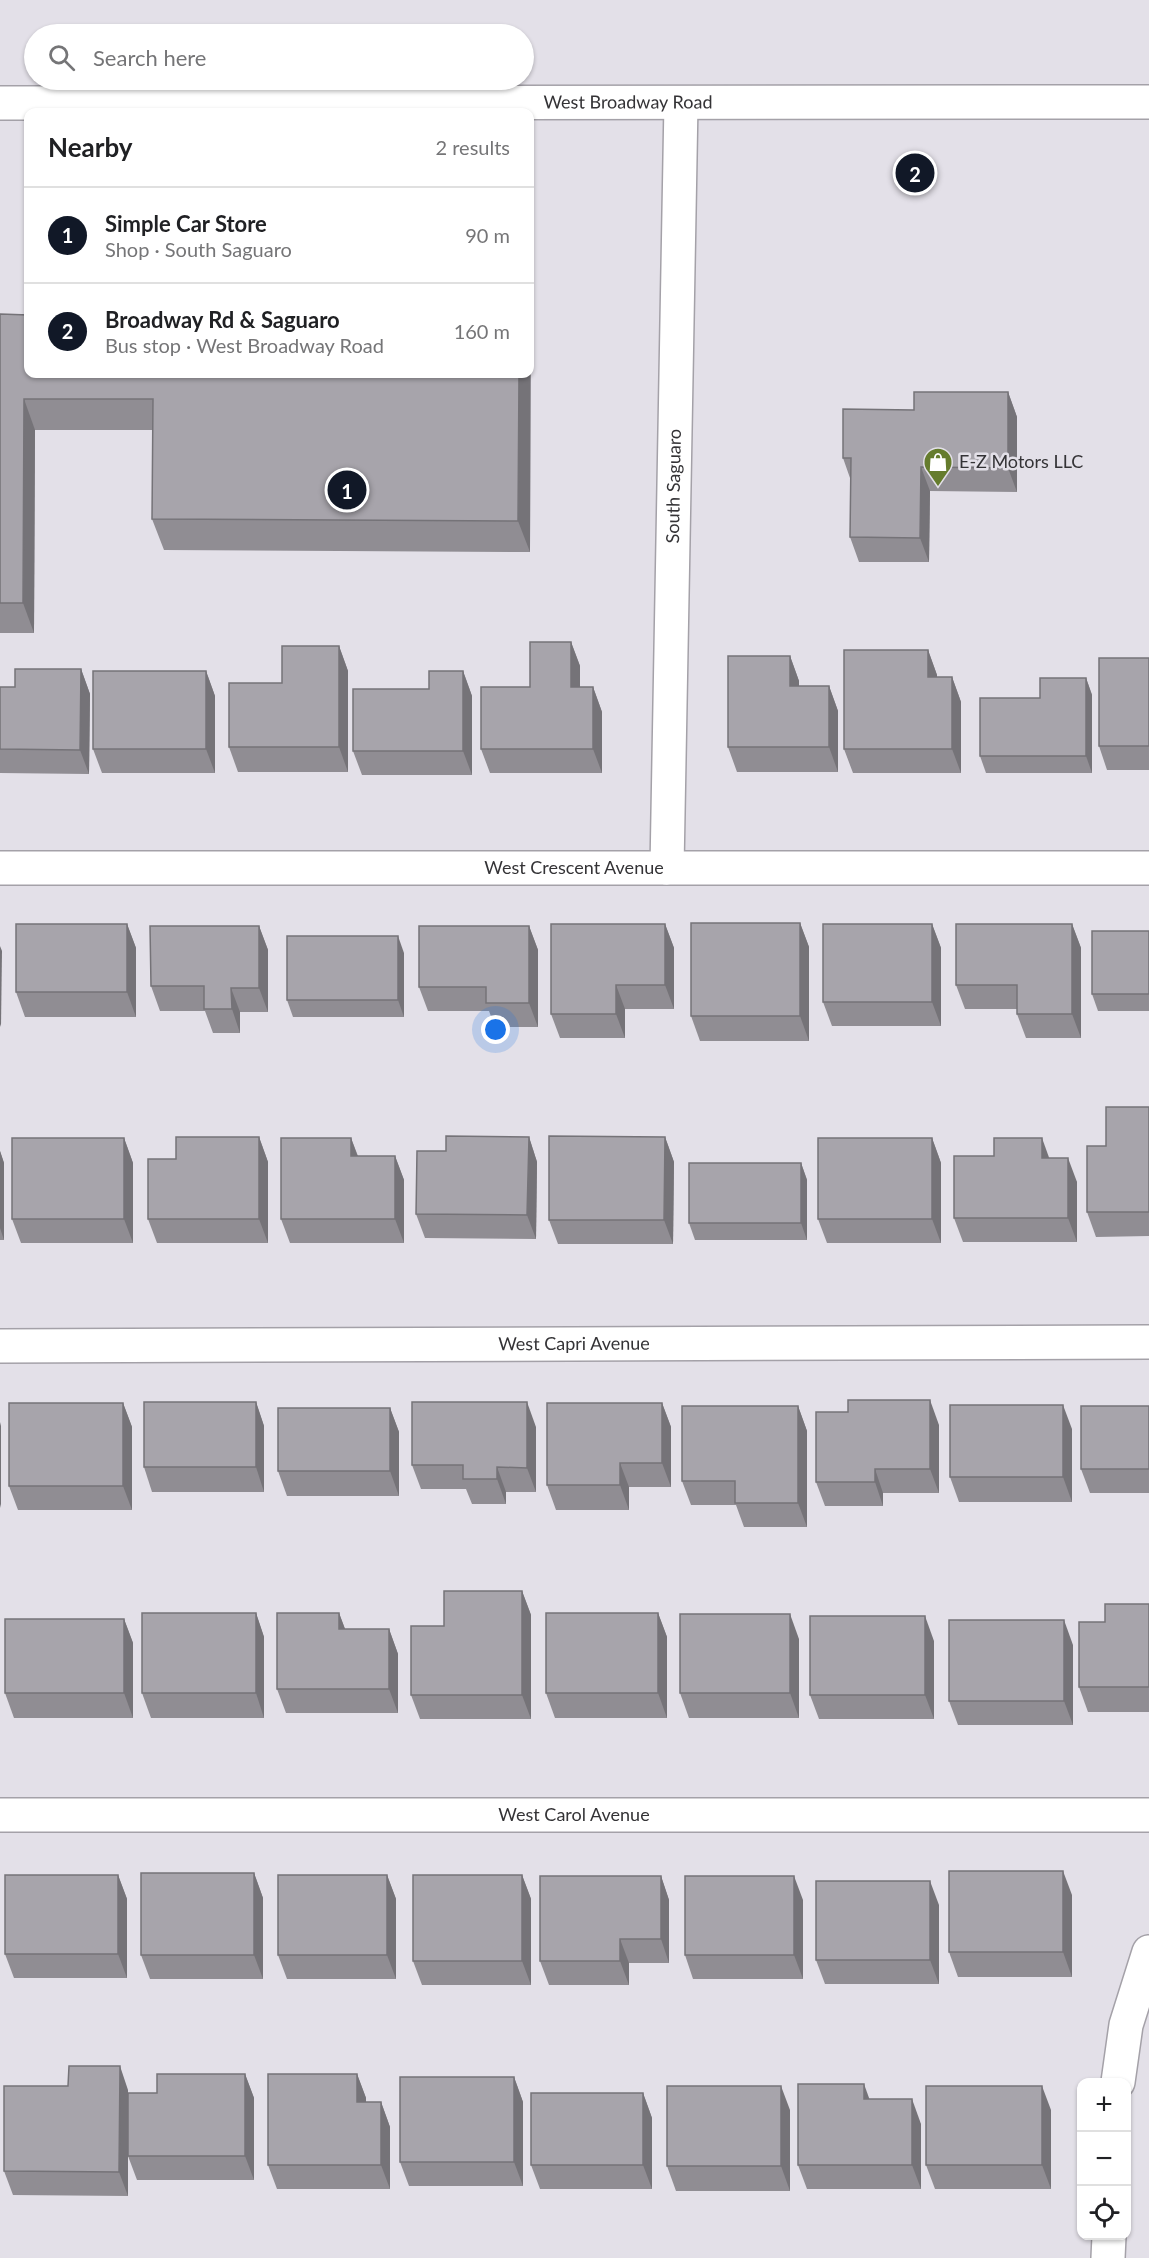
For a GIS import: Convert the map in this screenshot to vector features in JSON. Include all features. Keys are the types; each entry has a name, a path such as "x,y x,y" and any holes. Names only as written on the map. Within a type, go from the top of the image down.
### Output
{"street":[{"name":"West Broadway Road","path":"0,103 1149,102"},
{"name":"South Saguaro","path":"667,868 681,103"},
{"name":"West Crescent Avenue","path":"0,868 1149,868"},
{"name":"West Capri Avenue","path":"0,1346 1149,1342"},
{"name":"West Carol Avenue","path":"0,1815 1149,1815"},
{"path":"1119,2078 1126,2025 1149,1952"},
{"path":"1108,2258 1109,2240"}],"building":[{"path":"0,314 24,315 24,378 519,378 518,521 152,519 153,399 24,399 23,603 0,603"},
{"name":"E-Z Motors LLC","path":"914,392 1008,392 1008,468 921,467 920,538 850,537 851,458 843,458 843,409 914,410"},
{"path":"530,642 571,642 571,687 593,687 593,749 481,749 481,687 530,687"},
{"path":"282,646 339,646 339,747 229,747 229,683 282,683"},
{"path":"844,650 928,650 928,677 952,677 952,749 844,749"},
{"path":"728,656 790,656 790,686 829,686 829,747 728,747"},
{"path":"1099,658 1149,658 1149,746 1099,746"},
{"path":"15,669 81,669 80,750 0,749 0,687 15,687"},
{"path":"93,671 206,671 206,749 93,749"},
{"path":"429,671 463,671 463,751 353,751 353,689 429,689"},
{"path":"1040,678 1086,678 1086,756 980,756 980,698 1040,698"},
{"path":"691,923 800,923 800,1016 691,1016"},
{"path":"16,924 127,924 127,992 16,992"},
{"path":"551,924 665,924 665,985 616,985 616,1014 551,1014"},
{"path":"823,924 932,924 932,1002 823,1002"},
{"path":"956,924 1072,924 1072,1014 1017,1014 1017,985 956,985"},
{"path":"150,926 259,926 259,988 231,988 232,1009 204,1009 204,986 151,986"},
{"path":"419,926 529,926 529,1003 486,1003 486,987 419,987"},
{"path":"1092,931 1149,931 1149,994 1092,994"},
{"path":"287,936 398,936 398,1000 287,1000"},
{"path":"1106,1107 1149,1107 1149,1212 1087,1212 1087,1146 1106,1146"},
{"path":"446,1136 529,1137 527,1215 416,1214 417,1151 446,1151"},
{"path":"549,1136 665,1137 664,1220 549,1220"},
{"path":"176,1137 259,1137 259,1219 148,1219 148,1159 176,1159"},
{"path":"12,1138 124,1138 124,1219 12,1219"},
{"path":"281,1138 351,1138 351,1156 395,1156 395,1219 281,1219"},
{"path":"818,1138 932,1138 932,1219 818,1219"},
{"path":"994,1138 1042,1138 1042,1158 1068,1158 1068,1218 954,1218 954,1156 994,1156"},
{"path":"689,1163 801,1163 801,1223 689,1223"},
{"path":"848,1400 930,1400 930,1469 875,1469 875,1482 816,1482 816,1412 848,1412"},
{"path":"144,1402 256,1402 256,1467 144,1467"},
{"path":"412,1402 527,1402 527,1468 497,1467 497,1479 463,1479 463,1465 412,1465"},
{"path":"9,1403 123,1403 123,1486 9,1486"},
{"path":"547,1403 662,1403 662,1463 620,1463 620,1485 547,1485"},
{"path":"950,1405 1063,1405 1063,1477 950,1477"},
{"path":"682,1406 798,1406 798,1503 735,1503 735,1481 682,1481"},
{"path":"1081,1406 1149,1406 1149,1469 1081,1469"},
{"path":"278,1408 390,1408 390,1471 278,1471"},
{"path":"444,1591 522,1591 522,1695 411,1695 411,1626 444,1626"},
{"path":"1105,1604 1149,1604 1149,1687 1079,1687 1079,1622 1105,1622"},
{"path":"142,1613 256,1613 256,1693 142,1693"},
{"path":"277,1613 339,1613 339,1629 389,1629 389,1689 277,1689"},
{"path":"546,1613 658,1613 658,1693 546,1693"},
{"path":"680,1614 790,1614 790,1693 680,1693"},
{"path":"810,1616 925,1616 925,1695 810,1695"},
{"path":"5,1619 124,1619 124,1693 5,1693"},
{"path":"949,1620 1064,1620 1064,1701 949,1701"},
{"path":"949,1871 1063,1871 1063,1952 949,1952"},
{"path":"141,1873 254,1873 254,1955 141,1955"},
{"path":"5,1875 118,1875 118,1954 5,1954"},
{"path":"278,1875 387,1875 387,1955 278,1955"},
{"path":"413,1875 522,1875 522,1961 413,1961"},
{"path":"540,1876 661,1876 661,1939 620,1939 620,1961 540,1961"},
{"path":"685,1876 794,1876 794,1955 685,1955"},
{"path":"816,1881 930,1881 930,1960 816,1960"},
{"path":"69,2066 120,2066 119,2172 4,2171 4,2086 68,2086"},
{"path":"157,2074 245,2074 245,2156 128,2156 128,2093 157,2093"},
{"path":"268,2074 357,2074 357,2102 381,2102 381,2165 268,2165"},
{"path":"400,2077 514,2077 514,2162 400,2162"},
{"path":"798,2084 864,2084 864,2099 912,2099 912,2165 798,2165"},
{"path":"667,2086 781,2086 781,2166 667,2166"},
{"path":"926,2086 1042,2086 1042,2165 926,2165"},
{"path":"531,2093 643,2093 643,2165 531,2165"}],"place":[{"name":"Broadway Rd & Saguaro","path":"915,173"},
{"name":"E-Z Motors LLC","path":"938,488"},
{"name":"Simple Car Store","path":"347,490"}]}
